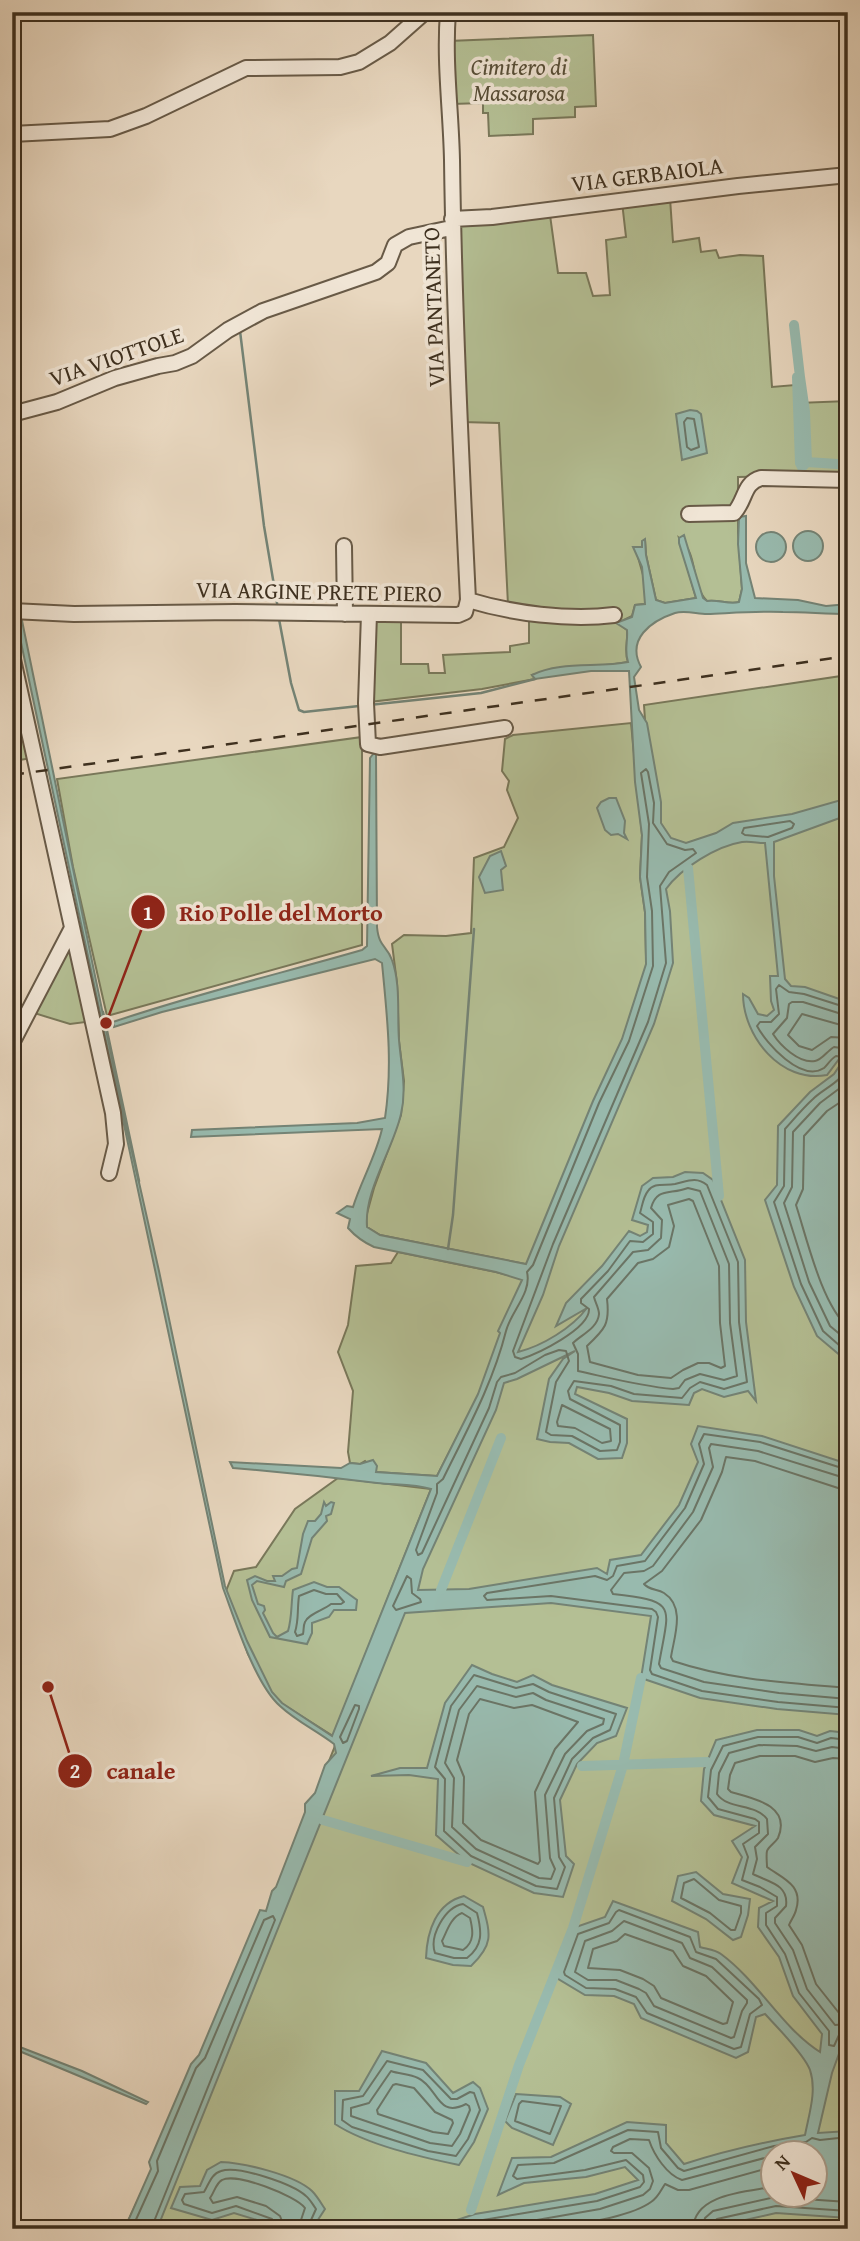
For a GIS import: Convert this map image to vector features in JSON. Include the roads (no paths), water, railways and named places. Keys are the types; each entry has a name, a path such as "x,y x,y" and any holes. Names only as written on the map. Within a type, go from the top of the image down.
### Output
{"street":[{"path":"12,134 110,129 146,116 246,68 340,67 359,62 390,43 425,12"},
{"name":"VIA PANTANETO","path":"448,12 446,38 452,157 452,223 468,600"},
{"name":"VIA GERBAIOLA","path":"452,223 738,186 848,175"},
{"name":"VIA VIOTTOLE","path":"12,414 192,356 228,330 263,311 376,272 388,263 395,245 409,237 452,223"},
{"path":"689,514 734,513 740,506 747,486 761,478 848,480"},
{"path":"344,547 345,614"},
{"name":"VIA ARGINE PRETE PIERO","path":"17,610 74,614 458,615 465,612 468,600 518,613 614,615"},
{"path":"369,614 366,706 368,744 380,747 505,728"},
{"path":"12,655 113,1113 116,1144 109,1173"},
{"path":"12,1044 72,928"}],"water":[{"path":"690,410 701,414 707,453 682,460 676,414"},
{"path":"746,516 746,563 755,598 798,600 826,606 848,604 848,614 683,612 666,616 643,632 639,640 637,657 641,667 634,677 639,710 647,723 661,802 661,823 671,838 686,843 716,833 733,823 792,814 848,798 848,815 774,842 774,876 785,979 791,986 805,987 848,1002 848,1047 827,1075 810,1076 794,1072 768,1054 750,1026 743,994 749,998 758,1014 767,1016 774,1010 770,976 778,976 765,843 732,844 700,859 681,873 666,889 673,963 654,1024 559,1246 543,1295 518,1352 546,1341 581,1315 587,1308 556,1326 566,1303 602,1266 629,1231 640,1236 647,1232 648,1225 632,1220 642,1186 653,1178 673,1177 685,1172 703,1173 713,1180 745,1260 746,1322 756,1401 748,1391 724,1397 702,1389 694,1393 689,1405 632,1401 577,1387 575,1394 627,1419 627,1443 622,1458 598,1459 569,1443 537,1439 549,1379 563,1359 575,1351 504,1383 496,1410 423,1569 418,1590 469,1589 597,1568 607,1574 610,1560 641,1555 679,1505 698,1462 691,1444 698,1426 762,1436 848,1464 848,1715 777,1709 700,1698 641,1678 651,1616 551,1603 405,1613 157,2229 120,2229 128,2221 151,2169 149,2162 191,2064 199,2055 260,1910 266,1911 305,1812 305,1804 315,1793 325,1765 336,1753 334,1744 280,1706 262,1683 223,1588 23,652 12,599 12,572 122,1107 225,1586 247,1641 272,1692 282,1703 332,1736 431,1489 233,1468 230,1462 341,1468 350,1463 360,1464 373,1460 377,1466 376,1472 437,1476 478,1394 500,1333 498,1331 522,1280 496,1272 374,1247 348,1228 350,1219 337,1213 347,1206 353,1207 382,1129 191,1137 192,1130 357,1123 385,1118 389,1059 382,963 375,959 162,1012 114,1027 113,1022 362,950 367,946 370,758 376,754 377,927 379,939 388,951 397,979 404,1095 397,1128 374,1184 367,1213 367,1227 380,1235 526,1264 593,1101 622,1039 646,964 645,912 640,877 642,835 635,782 629,671 591,671 535,679 532,675 567,666 628,662 627,630 616,623 632,617 635,605 645,604 642,567 633,547 642,547 642,541 645,539 656,600 665,603 696,598 679,543 679,538 684,535 703,598 707,601 739,602 742,589 738,544 739,517"},
{"path":"808,531 814,532 822,540 822,552 814,560 808,561 802,560 794,552 793,546 794,540 802,532"},
{"path":"771,532 781,537 786,547 781,557 771,562 761,557 756,547 761,537"},
{"path":"609,798 616,798 625,821 624,833 627,839 618,834 611,835 605,830 597,808"},
{"path":"501,851 506,866 501,870 503,890 485,893 479,877 490,856"},
{"path":"848,1053 848,1362 817,1336 794,1287 765,1200 777,1185 778,1126 810,1092 834,1074"},
{"path":"324,1502 326,1506 334,1503 331,1514 326,1516 327,1521 312,1538 301,1574 286,1581 284,1587 257,1581 252,1585 258,1604 264,1606 263,1613 277,1637 288,1631 293,1590 314,1582 327,1587 339,1587 357,1600 356,1610 334,1610 329,1617 312,1623 312,1633 307,1644 270,1637 252,1600 247,1580 255,1576 275,1581 273,1576 282,1576 297,1568 308,1521 315,1521 321,1514"},
{"path":"472,1665 517,1682 533,1675 552,1685 627,1708 616,1736 597,1743 577,1764 560,1800 566,1856 574,1864 563,1897 534,1893 467,1862 436,1835 438,1779 409,1775 371,1776 400,1768 427,1768 445,1703"},
{"path":"757,1730 799,1730 817,1736 830,1731 848,1733 848,2041 844,2040 832,2073 818,2133 848,2131 848,2218 776,2213 705,2229 430,2229 475,2214 595,2194 638,2180 625,2167 586,2177 524,2183 498,2195 512,2158 551,2157 627,2122 666,2125 666,2143 684,2164 758,2144 758,2210 828,2210 828,2140 779,2140 805,2135 813,2094 810,2070 796,2049 765,2014 756,2017 748,2052 736,2058 641,2018 634,2004 614,1996 585,1995 555,1977 573,1928 605,1917 613,1901 698,1932 700,1947 719,1953 735,1965 793,2030 820,2052 822,2034 793,1996 779,1957 758,1927 759,1908 773,1901 732,1883 742,1857 732,1841 755,1826 714,1815 701,1801 704,1769 716,1740"},
{"path":"696,1872 723,1894 750,1899 741,1937 733,1940 706,1919 672,1901 678,1876"},
{"path":"464,1896 483,1907 489,1932 483,1952 471,1966 453,1965 426,1958 428,1938 435,1919 446,1905"},
{"path":"12,2044 82,2071 148,2102 146,2104 12,2048"},
{"path":"382,2051 426,2063 453,2093 473,2082 480,2088 488,2109 474,2142 459,2165 378,2144 335,2124 335,2091 359,2091"},
{"path":"516,2094 560,2097 571,2104 553,2145 512,2128 505,2121"},
{"path":"221,2162 256,2167 294,2180 312,2191 325,2209 312,2229 274,2229 260,2221 234,2213 212,2220 171,2208 180,2187 200,2186 207,2170"}],"waterway":[{"path":"794,325 800,377"},
{"path":"240,331 264,526 278,609"},
{"path":"797,377 800,377 805,412 807,462 802,467 797,377"},
{"path":"807,462 837,464"},
{"path":"279,619 299,710 304,712 359,706"},
{"path":"369,705 481,693 535,679"},
{"path":"688,868 719,1196"},
{"path":"448,1249 453,1215 474,929"},
{"path":"103,1012 139,1181"},
{"path":"441,1590 501,1438"},
{"path":"471,2210 519,2065 573,1928 623,1765 641,1678"},
{"path":"582,1766 707,1762"},
{"path":"323,1820 467,1862"}],"railway":[{"path":"12,775 848,656"}],"place":[{"name":"Rio Polle del Morto","path":"106,1023"},
{"name":"canale","path":"48,1687"}],"park label":[{"name":"Cimitero di Massarosa","path":"519,79"}]}
